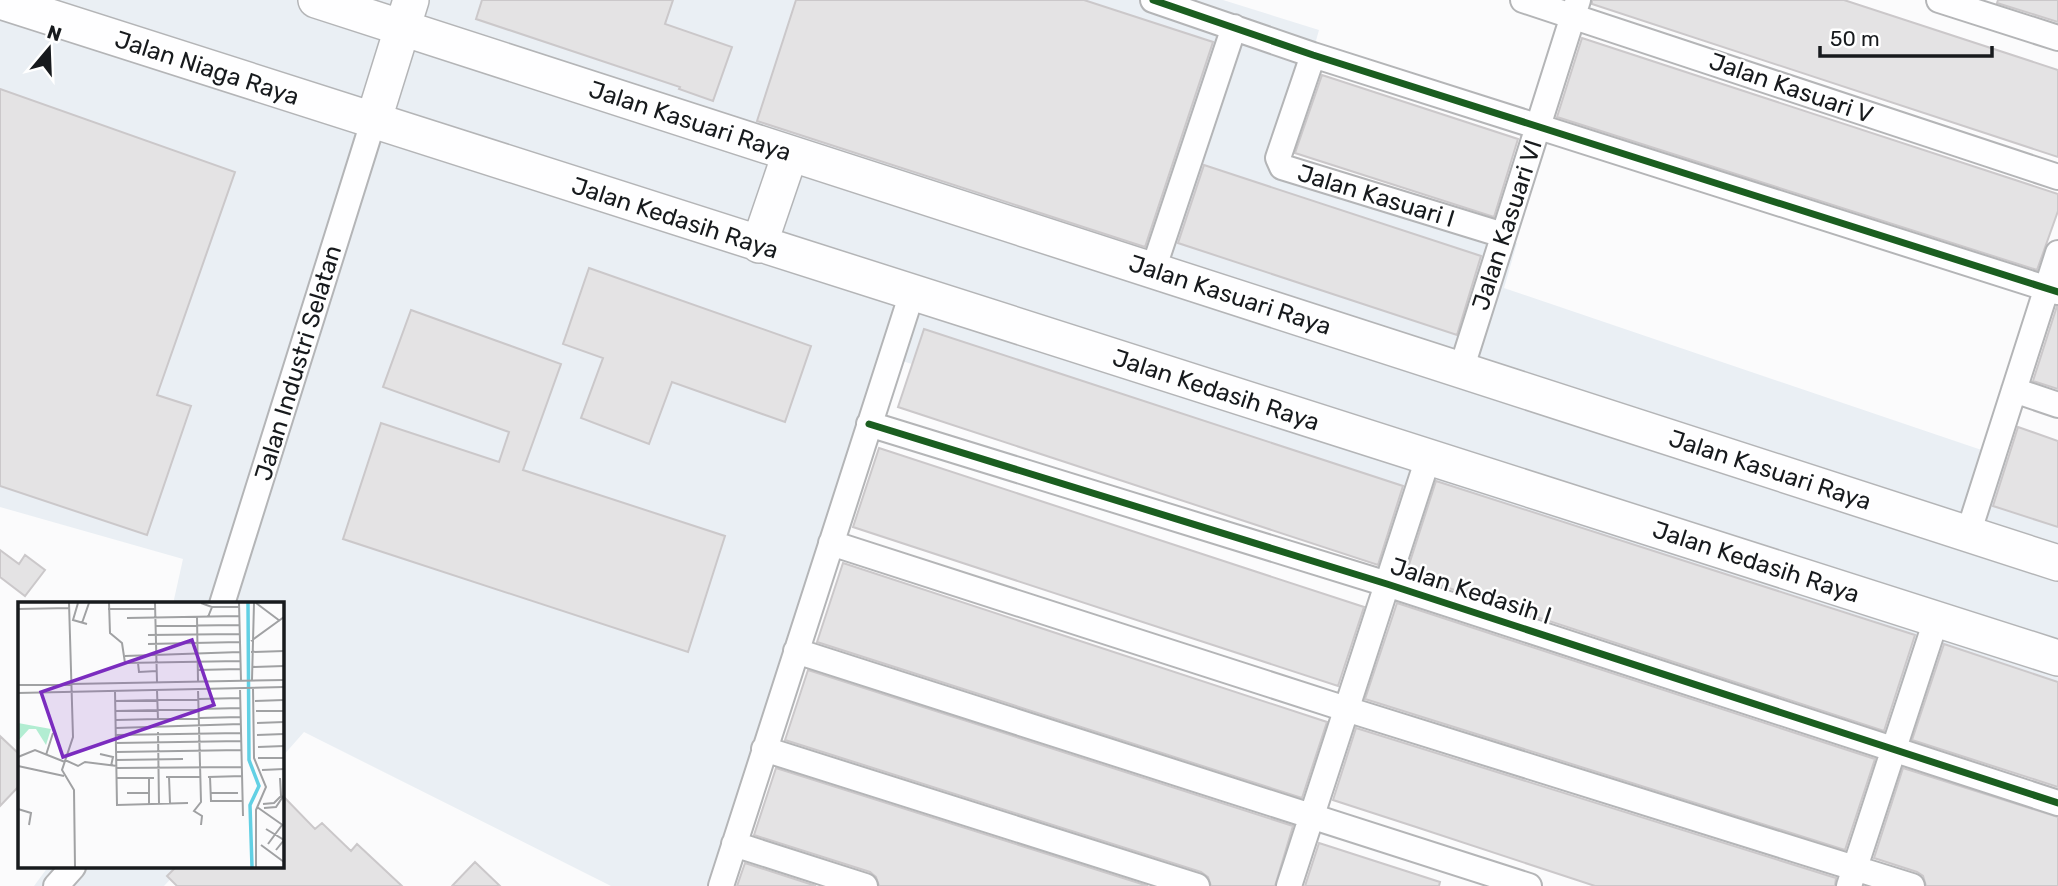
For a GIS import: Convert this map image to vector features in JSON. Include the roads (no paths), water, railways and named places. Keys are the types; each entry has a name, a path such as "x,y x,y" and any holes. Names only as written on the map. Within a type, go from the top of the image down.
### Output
{"main road":[{"path":"316,0 407,14 373,122"},
{"name":"Jalan Niaga Raya","path":"0,2 373,122"},
{"name":"Jalan Kasuari Raya","path":"407,14 790,153 2058,563"},
{"name":"Jalan Kedasih Raya","path":"373,122 2058,658"},
{"path":"759,245 790,153"}],"street":[{"path":"1153,0 1313,55 2052,290"},
{"name":"Jalan Kasuari V","path":"1523,0 1576,8 2058,177"},
{"path":"1939,0 2058,38"},
{"name":"Jalan Kasuari VI","path":"1461,370 1576,8"},
{"path":"1153,271 1234,27"},
{"name":"Jalan Kasuari I","path":"1313,55 1280,152 1278,163 1282,167 1503,235"},
{"name":"Jalan Industri Selatan","path":"223,602 373,122"},
{"path":"1968,534 2014,390 2052,290 2058,253"},
{"path":"720,886 912,293"},
{"path":"2014,390 2058,405"},
{"name":"Jalan Kedasih I","path":"869,425 1387,584 2058,803"},
{"path":"1289,886 1428,458"},
{"path":"831,543 1852,876 1912,886"},
{"path":"1852,876 1936,620"},
{"path":"796,651 1529,886"},
{"path":"764,750 1197,886"},
{"path":"734,844 865,886"},
{"path":"56,886 72,868"}]}
